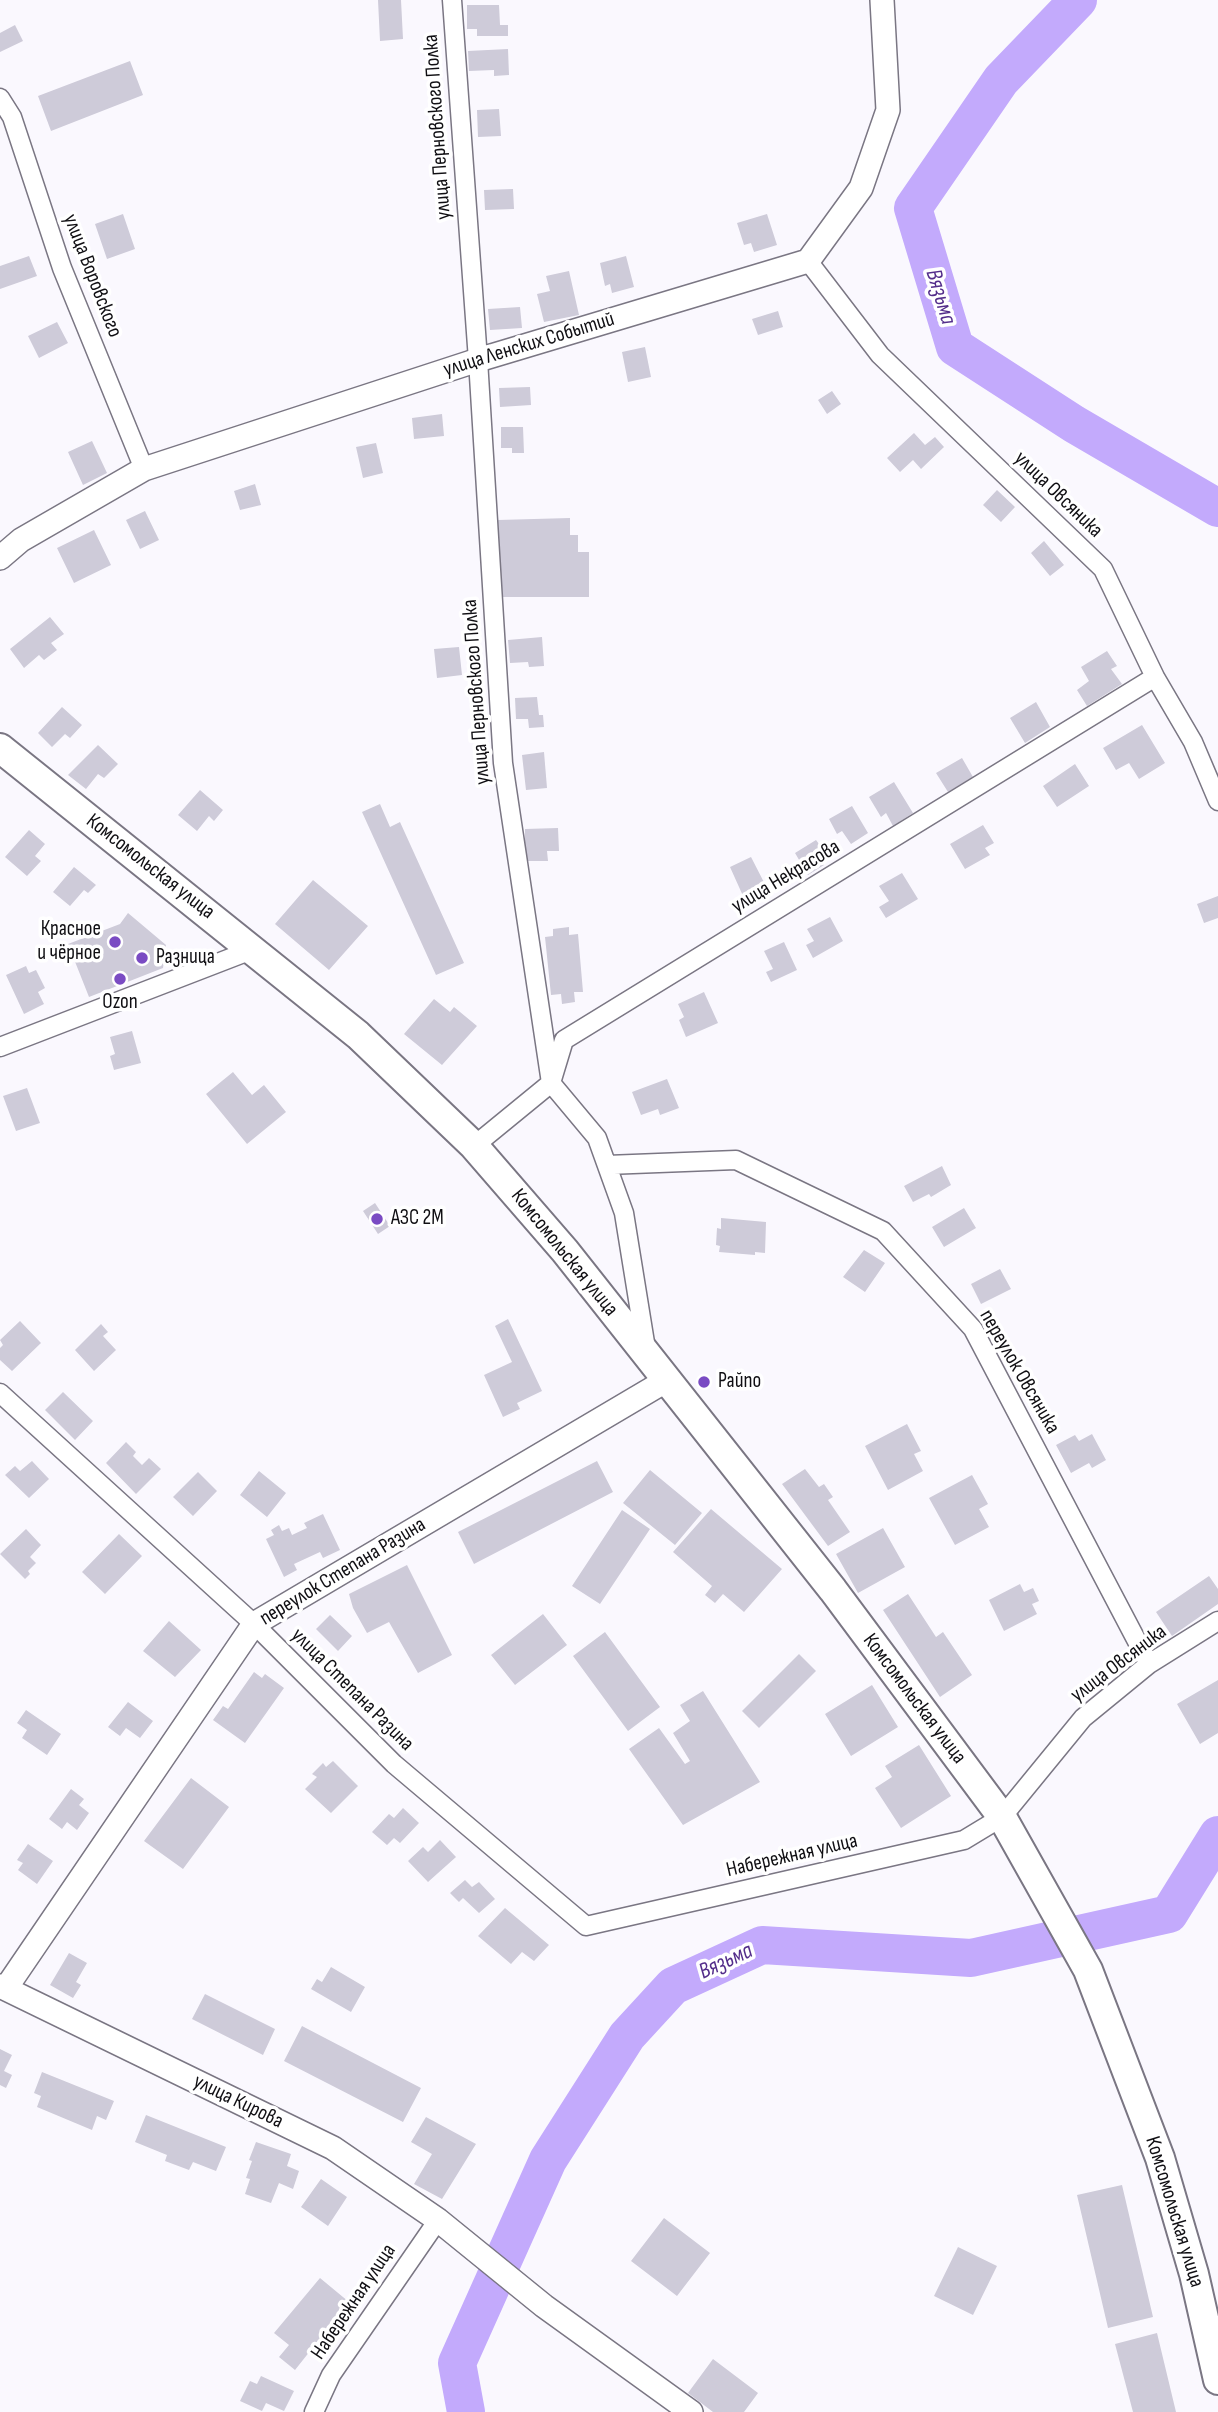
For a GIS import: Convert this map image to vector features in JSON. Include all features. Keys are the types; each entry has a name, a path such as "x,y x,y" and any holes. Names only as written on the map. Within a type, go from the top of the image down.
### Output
{"main road":[{"name":"Комсомольская улица","path":"0,748 358,1035 474,1146 565,1251 833,1590 1002,1817 1088,1970 1160,2158 1194,2274 1211,2319 1218,2380"}],"street":[{"name":"улица Перновского Полка","path":"452,0 503,762 551,1083"},
{"path":"808,261 861,188 888,110 882,0"},
{"name":"улица Воровского","path":"0,98 12,117 62,268 144,469"},
{"name":"улица Ленских Событий","path":"0,558 21,540 144,469 478,360 808,261"},
{"name":"улица Овсяника","path":"808,261 880,355 1103,569 1155,677 1193,742 1218,801"},
{"name":"улица Некрасова","path":"551,1083 564,1040 1155,677"},
{"path":"0,1047 254,949"},
{"path":"474,1146 551,1083 597,1138 624,1213 648,1356"},
{"name":"переулок Овсяника","path":"607,1165 736,1160 883,1231 973,1329 1149,1664"},
{"name":"переулок Степана Разина","path":"3,1987 254,1624 667,1380"},
{"name":"улица Степана Разина","path":"0,1394 254,1624 394,1764 586,1926"},
{"name":"улица Овсяника","path":"1002,1817 1083,1718 1149,1664 1218,1621"},
{"name":"Набережная улица","path":"586,1926 964,1840 1002,1817"},
{"name":"улица Кирова","path":"3,1987 333,2148 438,2220 544,2306 691,2412"},
{"name":"Набережная улица","path":"314,2412 331,2375 438,2220"}],"building":[{"path":"378,0 401,0 403,39 380,41"},
{"path":"467,5 499,5 500,25 508,25 508,36 477,36 477,29 467,29"},
{"path":"15,25 23,41 0,52 0,33"},
{"path":"508,49 509,75 494,76 494,70 469,71 468,51"},
{"path":"130,61 143,95 51,131 38,96"},
{"path":"499,109 501,136 478,137 477,110"},
{"path":"513,189 514,209 485,210 484,190"},
{"path":"123,214 135,249 107,259 95,224"},
{"path":"767,214 777,245 754,252 751,243 744,245 737,223"},
{"path":"29,256 37,276 0,289 0,266"},
{"path":"626,256 634,287 612,293 610,284 605,286 600,263"},
{"path":"569,271 579,315 544,322 537,294 550,291 546,276"},
{"path":"520,307 522,328 490,330 488,309"},
{"path":"778,311 783,327 758,335 752,319"},
{"path":"57,322 68,343 39,358 28,336"},
{"path":"645,347 651,377 628,382 622,352"},
{"path":"530,387 531,405 500,407 499,388"},
{"path":"832,391 841,404 827,414 818,400"},
{"path":"442,414 444,436 414,439 412,418"},
{"path":"501,427 523,427 524,453 512,453 512,448 501,448"},
{"path":"914,433 925,445 935,437 944,447 921,469 913,460 900,472 887,458"},
{"path":"92,441 107,473 83,485 68,452"},
{"path":"376,443 383,473 363,478 356,447"},
{"path":"255,484 261,505 240,510 234,491"},
{"path":"997,490 1015,507 1001,522 983,505"},
{"path":"145,511 159,540 140,549 126,520"},
{"path":"570,518 570,535 578,535 578,552 589,552 589,597 497,597 498,520"},
{"path":"94,530 111,565 74,583 57,548"},
{"path":"1044,541 1064,565 1050,576 1031,553"},
{"path":"50,617 64,634 51,643 57,650 44,660 39,655 24,668 10,649"},
{"path":"542,637 544,666 529,667 528,662 510,663 508,640"},
{"path":"459,647 462,675 437,678 434,649"},
{"path":"1107,651 1117,666 1111,669 1122,684 1087,706 1077,690 1089,681 1081,667"},
{"path":"537,697 539,715 543,715 544,727 529,728 528,719 516,719 515,698"},
{"path":"1036,702 1050,727 1025,743 1010,718"},
{"path":"62,707 82,725 70,738 65,734 52,747 38,733"},
{"path":"1142,725 1165,763 1139,779 1129,763 1116,770 1103,748"},
{"path":"98,745 118,764 104,778 98,774 86,789 68,775"},
{"path":"544,752 547,788 526,790 522,755"},
{"path":"962,758 973,777 948,792 936,773"},
{"path":"1075,764 1089,786 1057,807 1043,786"},
{"path":"894,782 913,813 893,826 886,813 881,817 869,797"},
{"path":"200,790 223,810 214,821 209,816 197,831 178,815"},
{"path":"380,804 390,827 400,822 464,963 436,975 362,812"},
{"path":"852,806 868,833 851,844 842,831 837,834 829,819"},
{"path":"983,825 994,843 985,848 990,855 965,869 950,844"},
{"path":"558,828 559,851 547,851 548,861 525,861 525,829"},
{"path":"29,830 45,844 35,856 41,861 27,876 5,857"},
{"path":"816,840 822,848 816,852 824,865 808,875 795,853"},
{"path":"751,857 770,894 748,907 730,867"},
{"path":"74,867 96,885 88,893 84,890 70,906 53,892"},
{"path":"902,873 918,899 886,918 879,907 889,901 879,886"},
{"path":"313,880 368,926 329,970 275,924"},
{"path":"1218,896 1218,918 1204,923 1197,904"},
{"path":"128,913 166,945 163,968 89,997 68,944 120,924"},
{"path":"830,917 843,941 813,958 806,945 814,941 807,929"},
{"path":"569,927 569,935 578,934 583,992 574,992 575,1002 562,1004 561,994 551,995 545,937 553,936 553,929"},
{"path":"784,942 797,970 771,982 766,972 773,969 764,951"},
{"path":"26,966 29,973 36,970 45,988 38,992 44,1004 24,1014 6,975"},
{"path":"704,992 718,1023 686,1037 679,1020 684,1017 678,1004"},
{"path":"434,999 450,1012 454,1007 477,1026 442,1065 404,1034"},
{"path":"132,1031 141,1063 114,1070 110,1056 115,1054 110,1037"},
{"path":"233,1072 252,1095 264,1085 286,1112 247,1144 206,1094"},
{"path":"667,1079 679,1108 660,1115 658,1109 641,1115 632,1092"},
{"path":"27,1088 40,1123 16,1131 3,1096"},
{"path":"942,1166 951,1185 931,1197 929,1194 913,1202 904,1186"},
{"name":"АЗС 2М","path":"375,1203 390,1226 378,1234 363,1211"},
{"path":"964,1208 976,1228 944,1247 932,1227"},
{"path":"721,1218 766,1222 765,1253 755,1252 755,1255 719,1252 720,1246 716,1245 717,1228 721,1229"},
{"path":"864,1250 885,1263 865,1292 843,1277"},
{"path":"1000,1269 1011,1289 981,1304 971,1284"},
{"path":"508,1319 542,1391 517,1403 520,1409 503,1417 484,1375 512,1362 495,1326"},
{"path":"20,1321 41,1343 12,1371 0,1360 0,1348 3,1345 0,1340"},
{"path":"101,1324 108,1332 103,1336 116,1350 94,1371 75,1350"},
{"path":"63,1392 93,1421 75,1440 45,1410"},
{"path":"907,1424 921,1451 914,1454 923,1471 888,1490 865,1446"},
{"path":"1092,1434 1106,1460 1092,1468 1089,1463 1071,1473 1056,1445 1075,1435 1079,1441"},
{"path":"126,1442 136,1452 133,1456 142,1465 149,1458 161,1469 136,1494 106,1463"},
{"path":"32,1461 49,1479 29,1498 5,1475 15,1466 20,1471"},
{"path":"597,1461 613,1492 474,1564 458,1532"},
{"path":"805,1469 819,1487 824,1484 833,1497 828,1500 850,1532 828,1546 782,1484"},
{"path":"650,1470 702,1513 675,1545 623,1503"},
{"path":"259,1471 286,1493 267,1517 240,1495"},
{"path":"198,1472 217,1491 193,1516 173,1497"},
{"path":"972,1475 988,1504 979,1509 989,1527 955,1545 929,1498"},
{"path":"711,1509 782,1569 744,1612 723,1594 715,1603 705,1595 712,1586 673,1552"},
{"path":"622,1510 650,1529 600,1604 572,1586"},
{"path":"323,1514 340,1550 323,1558 320,1552 294,1564 297,1570 284,1577 266,1539 274,1535 271,1530 279,1525 282,1531 289,1528 292,1535 307,1528 304,1523"},
{"path":"883,1528 905,1567 858,1593 836,1554"},
{"path":"26,1529 41,1545 30,1557 36,1563 25,1579 0,1554"},
{"path":"119,1534 142,1556 105,1594 82,1572"},
{"path":"407,1565 452,1655 418,1673 389,1622 367,1633 353,1608 349,1594"},
{"path":"1209,1576 1218,1589 1218,1604 1172,1636 1156,1612"},
{"path":"1020,1584 1024,1592 1033,1588 1039,1601 1032,1604 1037,1614 1004,1631 989,1600"},
{"path":"908,1594 936,1637 943,1632 972,1675 940,1697 883,1610"},
{"path":"543,1614 567,1645 515,1685 491,1655"},
{"path":"330,1615 352,1636 338,1651 316,1629"},
{"path":"169,1621 201,1650 175,1677 143,1651"},
{"path":"605,1632 660,1707 628,1731 573,1656"},
{"path":"799,1654 816,1671 759,1728 742,1711"},
{"path":"254,1672 262,1678 265,1674 284,1688 245,1743 213,1720 223,1706 228,1709"},
{"path":"1218,1680 1218,1733 1200,1744 1177,1704"},
{"path":"872,1685 898,1727 851,1756 825,1714"},
{"path":"703,1691 760,1782 683,1825 629,1749 659,1728 685,1764 690,1761 673,1733 690,1721 680,1705"},
{"path":"128,1702 153,1721 140,1738 126,1728 120,1736 108,1727"},
{"path":"26,1710 61,1734 47,1755 22,1738 27,1730 17,1723"},
{"path":"919,1745 951,1796 901,1828 875,1788 892,1777 885,1766"},
{"path":"333,1761 358,1786 331,1813 305,1789 317,1777 312,1774 323,1763 326,1767"},
{"path":"191,1778 229,1807 183,1869 144,1841"},
{"path":"71,1789 84,1799 79,1805 89,1813 77,1830 67,1822 62,1829 49,1819"},
{"path":"403,1808 419,1823 400,1843 394,1838 387,1845 372,1832 389,1814 394,1818"},
{"path":"440,1840 456,1857 428,1882 408,1861 423,1847 428,1852"},
{"path":"28,1844 53,1861 37,1884 18,1870 23,1863 17,1860"},
{"path":"465,1880 472,1887 479,1882 495,1899 479,1913 463,1898 459,1902 450,1893"},
{"path":"505,1908 549,1945 534,1961 522,1952 511,1964 478,1936"},
{"path":"69,1953 87,1963 76,1982 81,1985 73,1998 50,1985"},
{"path":"331,1967 365,1987 351,2012 311,1989 317,1979 322,1982"},
{"path":"205,1994 275,2029 263,2055 192,2019"},
{"path":"302,2026 421,2088 403,2122 284,2061"},
{"path":"0,2049 12,2055 4,2071 12,2075 6,2088 0,2085"},
{"path":"42,2072 114,2101 106,2120 97,2116 92,2130 37,2107 41,2096 34,2093"},
{"path":"146,2115 226,2147 216,2171 193,2162 189,2170 165,2161 167,2155 135,2142"},
{"path":"426,2117 476,2144 442,2199 414,2184 432,2154 411,2142"},
{"path":"256,2142 291,2154 287,2166 299,2171 293,2189 279,2183 271,2203 245,2194 250,2179 246,2178 252,2161 249,2160"},
{"path":"321,2179 347,2197 328,2226 301,2207"},
{"path":"1122,2185 1153,2317 1108,2328 1077,2195"},
{"path":"664,2218 710,2253 677,2296 631,2261"},
{"path":"958,2247 997,2266 973,2315 934,2296"},
{"path":"320,2278 349,2302 295,2370 279,2357 289,2345 274,2333"},
{"path":"1157,2333 1176,2412 1133,2412 1115,2344"},
{"path":"713,2359 758,2393 744,2412 713,2412 688,2393"},
{"path":"261,2376 294,2391 284,2411 266,2403 262,2411 240,2401 250,2381 257,2384"}],"waterway":[{"name":"Вязьма","path":"1078,0 1001,80 913,208 955,347 1074,424 1218,508"},
{"name":"Вязьма","path":"466,2412 457,2363 548,2160 627,2036 673,1986 762,1945 971,1958 1169,1914 1218,1835"}],"place":[{"name":"Красное и чёрное","path":"115,942"},
{"name":"Разница","path":"142,958"},
{"name":"Ozon","path":"120,979"},
{"name":"АЗС 2М","path":"377,1219"},
{"name":"Райпо","path":"704,1382"}]}
